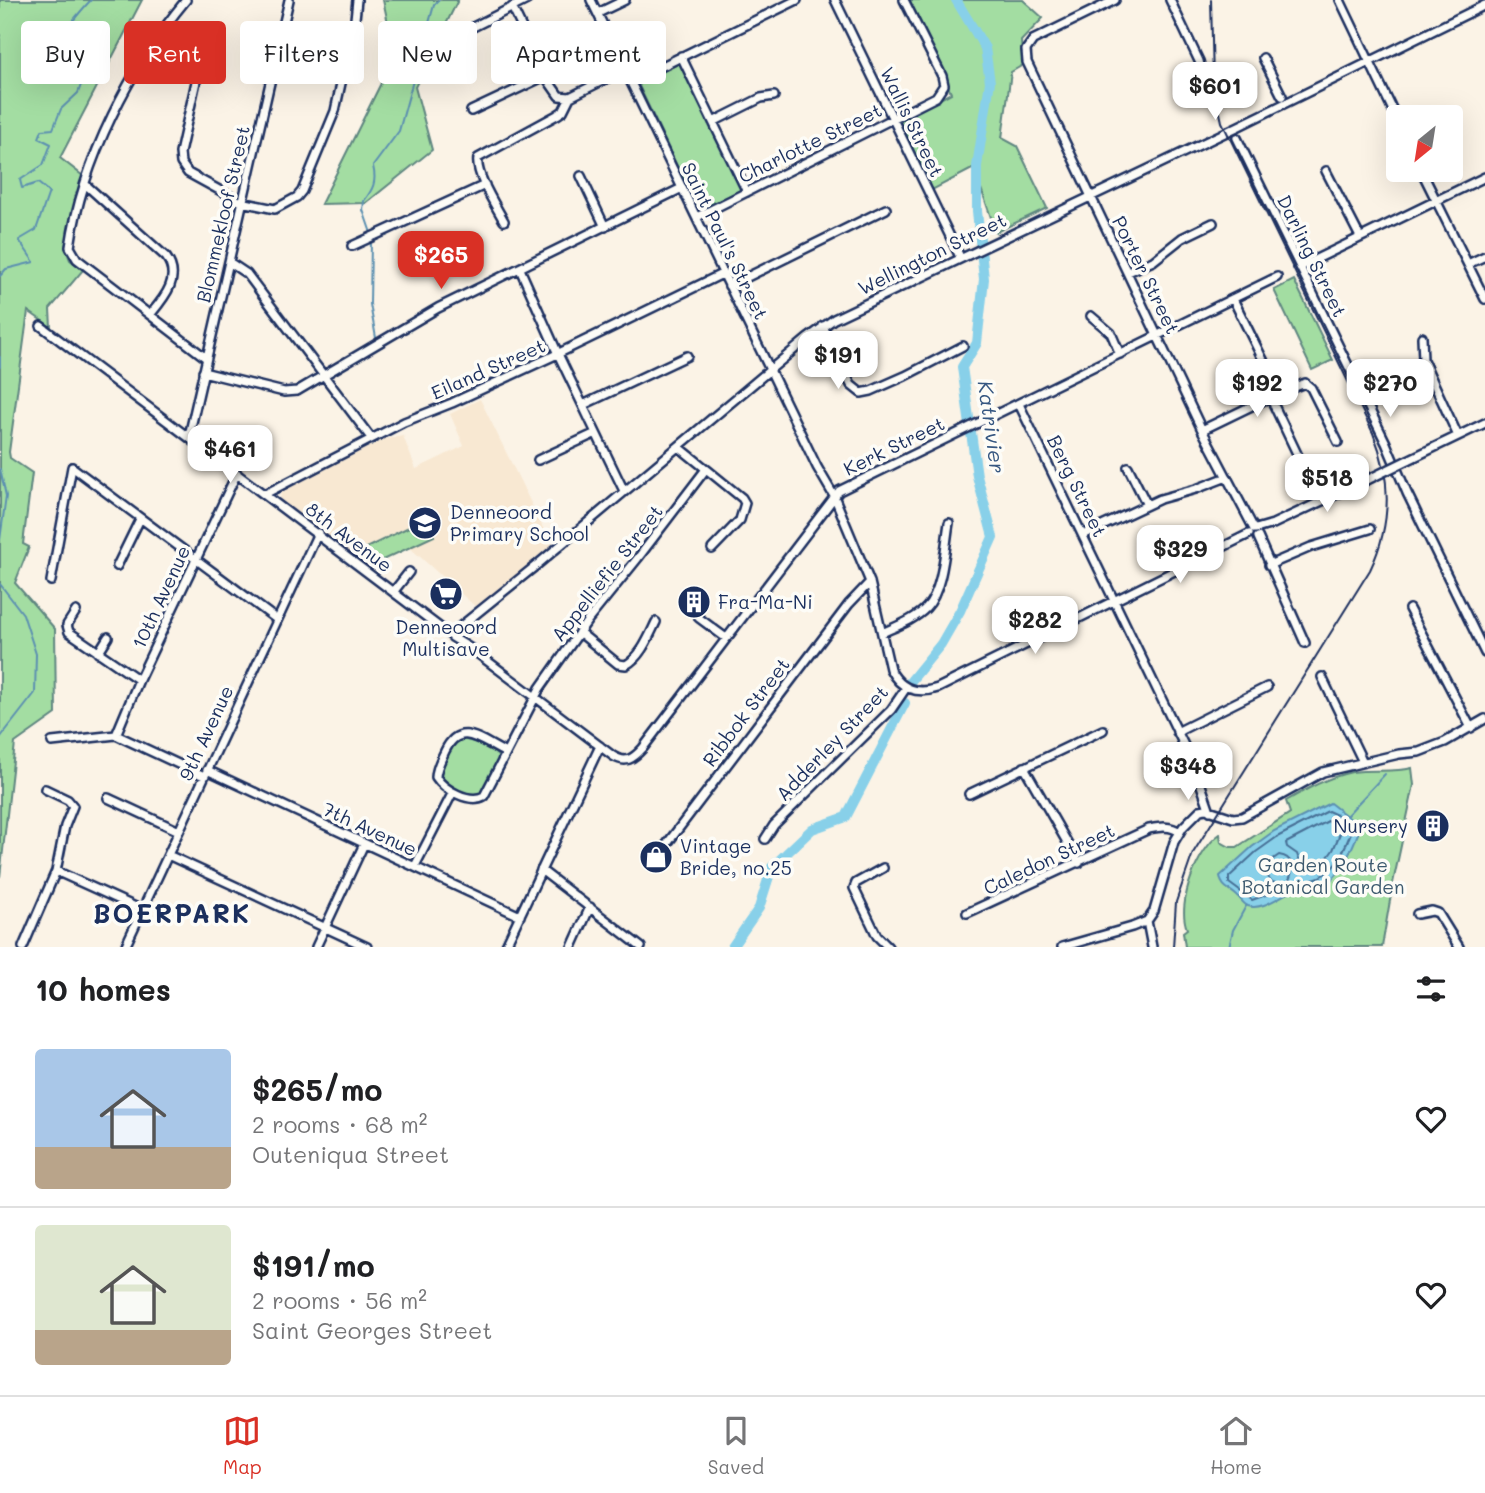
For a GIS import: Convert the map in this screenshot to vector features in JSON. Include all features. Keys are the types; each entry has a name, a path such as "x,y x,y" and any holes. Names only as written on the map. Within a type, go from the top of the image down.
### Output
{"street":[{"path":"171,21 186,0"},
{"name":"Blommekloof Street","path":"189,436 289,0"},
{"path":"197,84 180,153 183,167 191,176 241,202 278,209 302,191 335,111 357,0"},
{"path":"477,25 527,0"},
{"name":"Saint Paul's Street","path":"591,0 602,21"},
{"path":"598,13 625,0"},
{"path":"666,63 797,0"},
{"name":"Wallis Street","path":"835,0 960,257"},
{"name":"Charlotte Street","path":"697,217 936,97 942,90 943,82 904,0"},
{"name":"Porter Street","path":"1115,0 1039,37 1027,47 1027,62 1305,643"},
{"path":"1170,0 1199,61 1206,89"},
{"path":"1340,0 1391,105"},
{"name":"Wellington Street","path":"453,633 770,369 842,314 1485,5"},
{"path":"512,7 519,21"},
{"path":"681,56 747,192"},
{"path":"1263,58 1282,96"},
{"path":"129,84 102,136 71,243 72,253 206,358"},
{"path":"471,111 528,84"},
{"path":"550,84 556,94 570,97"},
{"path":"504,221 485,185 478,158 557,115 563,111 570,97 596,84"},
{"name":"Saint Paul's Street","path":"634,84 729,286 817,467 834,496 870,582 890,669 898,682 906,688"},
{"path":"713,122 761,98 774,96"},
{"name":"Darling Street","path":"1237,138 1485,653"},
{"path":"1326,171 1360,237"},
{"path":"581,176 606,227"},
{"path":"1300,267 1485,177"},
{"path":"1428,182 1485,299"},
{"path":"86,185 166,257 173,267 173,277 168,290 150,315"},
{"path":"352,246 485,185"},
{"path":"203,372 293,392 301,390 438,308 682,188"},
{"path":"729,286 886,209"},
{"path":"1128,272 1153,261 1182,238 1213,223"},
{"path":"1468,264 1485,256"},
{"path":"229,262 247,274 371,438"},
{"path":"520,269 624,491"},
{"name":"Eiland Street","path":"265,494 371,438 558,354 724,273"},
{"name":"Kerk Street","path":"622,761 633,758 643,748 834,496 843,488 1277,278"},
{"path":"1233,299 1279,392"},
{"path":"1091,316 1111,333 1119,354"},
{"name":"8th Avenue","path":"41,326 622,761"},
{"path":"823,326 851,385 861,393 905,376 963,346"},
{"path":"1422,337 1423,360 1458,436"},
{"path":"583,405 687,356"},
{"path":"1202,430 1301,383 1311,388 1338,442"},
{"path":"1270,397 1300,460"},
{"name":"Berg Street","path":"1019,404 1203,786 1210,811"},
{"name":"Adderley Street","path":"765,839 774,825 891,710 906,688 926,691 938,688 1485,423"},
{"path":"538,460 596,433"},
{"path":"679,447 745,503 740,520 712,549"},
{"path":"51,581 72,467 276,620"},
{"path":"1128,467 1147,505"},
{"name":"Appelliefie Street","path":"506,753 534,697 579,632 706,469"},
{"name":"10th Avenue","path":"116,735 139,680 237,473"},
{"path":"1083,535 1147,505 1227,477"},
{"path":"117,566 140,519"},
{"path":"882,633 920,613 931,601 939,583 949,523"},
{"path":"1269,565 1311,547 1370,529"},
{"name":"9th Avenue","path":"125,947 318,533"},
{"path":"394,592 409,572"},
{"name":"Ribbok Street","path":"651,866 849,604 870,582"},
{"path":"1409,609 1471,728"},
{"path":"76,611 67,625 69,632 139,680"},
{"path":"699,618 726,638"},
{"path":"579,632 618,664 626,665 634,660 656,622"},
{"path":"97,653 108,637"},
{"path":"1322,677 1363,762"},
{"path":"1177,732 1267,687"},
{"path":"1062,947 1147,921 1154,911 1170,853 1180,832 1200,810 1234,818 1242,817 1312,776 1341,766 1419,752 1485,719"},
{"path":"969,794 1102,730"},
{"path":"52,742 116,735"},
{"name":"7th Avenue","path":"116,735 415,866 520,916"},
{"path":"468,735 506,753 482,798 471,799 439,783 436,775 454,736 468,735"},
{"path":"505,947 600,746"},
{"path":"1024,766 1079,863"},
{"path":"23,947 56,871 65,826 73,806 68,800 46,789"},
{"path":"415,866 453,792"},
{"path":"108,798 179,831"},
{"name":"Caledon Street","path":"967,913 1149,829 1166,827 1180,832"},
{"path":"316,947 364,844"},
{"path":"168,855 368,947"},
{"path":"881,945 864,914 854,887 883,868"},
{"path":"541,870 641,947"},
{"path":"56,871 142,910"},
{"path":"572,947 590,907"},
{"path":"1418,914 1432,911 1438,913 1459,947"},
{"path":"1147,921 1152,947"}],"shaded area":[{"name":"Denneoord Primary School","path":"480,399 552,546 477,608 409,547 368,567 280,500 281,491 385,439 403,436 416,469 464,446 450,414"}],"green space":[{"path":"0,0 142,0 131,21 124,21 124,35 110,62 110,21 21,21 21,84 98,84 60,158 83,176 65,247 70,260 83,270 50,309 51,327 28,311 9,452 10,458 32,473 23,544 29,547 15,583 55,629 56,714 15,743 0,877"},
{"path":"383,0 458,0 448,21 388,21"},
{"path":"909,0 1023,0 1043,18 1021,41 1023,65 1011,72 1002,138 1017,146 1047,208 996,232 974,168 932,190 900,121 951,93"},
{"path":"674,63 681,64 742,187 738,193 705,209 696,206 639,86 666,84 666,67"},
{"path":"381,84 416,84 415,87 432,150 366,203 321,204"},
{"path":"1294,280 1333,360 1312,370 1274,290"},
{"path":"425,519 434,536 372,565 364,549"},
{"path":"459,739 480,744 498,756 497,766 483,793 472,797 439,780 445,758"},
{"name":"Garden Route Botanical Garden","path":"1412,768 1414,785 1382,947 1185,947 1183,932 1187,929 1184,905 1191,877 1204,852 1220,834 1221,842 1237,847 1290,813 1286,801 1318,784 1352,772"}],"water":[{"path":"1330,803 1361,827 1345,862 1331,880 1295,890 1254,907 1246,905 1224,885 1220,876 1252,847 1274,831"}],"waterway":[{"path":"0,276 6,269 34,262 19,240 36,230 49,192 38,183 22,188 20,180 43,165 51,144 39,138 42,130 53,129 61,109 78,93 92,55 66,46 61,34 91,0"},
{"path":"371,233 363,210 364,201 370,193 375,177 373,166 399,131 434,5 439,0"},
{"name":"Katrivier","path":"910,682 941,644 960,611 993,537 977,476 962,367 977,343 984,279 977,211 977,166 990,82 985,48 956,0"},
{"path":"371,242 370,304 376,338"},
{"path":"0,357 0,367"},
{"path":"0,469 6,496 0,540"},
{"path":"0,584 23,614 36,654 35,693 0,738"},
{"name":"Katrivier","path":"732,947 759,908 772,867 812,829 846,817 905,703"},
{"path":"1347,815 1385,774"},
{"path":"1229,947 1233,930 1246,906"}],"railway":[{"path":"1173,947 1176,902 1193,853 1370,570 1382,536 1386,502 1384,468 1373,433 1222,122 1213,81 1211,0"}],"place":[{"name":"Denneoord Primary School","path":"425,523"},
{"name":"Denneoord Multisave","path":"446,594"},
{"name":"Fra-Ma-Ni","path":"694,602"},
{"name":"Nursery","path":"1433,826"},
{"name":"Vintage Bride, no.25","path":"656,857"}],"district":[{"name":"BOERPARK","path":"172,914"}]}
